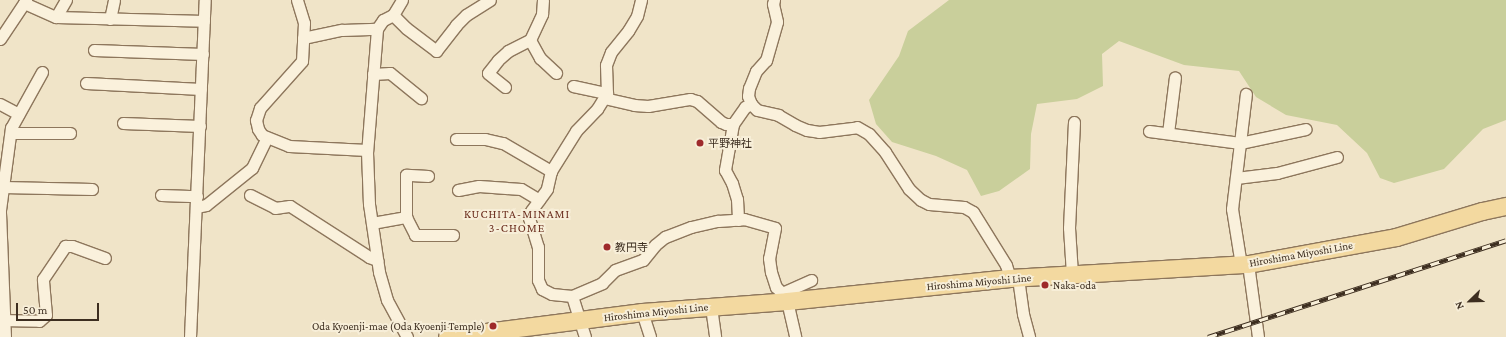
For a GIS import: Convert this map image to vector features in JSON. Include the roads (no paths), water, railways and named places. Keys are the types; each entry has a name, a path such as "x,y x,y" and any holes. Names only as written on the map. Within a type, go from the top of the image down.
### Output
{"main road":[{"name":"Hiroshima Miyoshi Line","path":"447,337 642,312 711,307 1014,278 1245,265 1396,236 1482,211 1506,206"}],"street":[{"path":"56,17 66,0"},
{"path":"110,18 114,0"},
{"path":"190,337 205,0"},
{"path":"297,0 304,24 302,61 260,108 256,120 258,130 262,135 289,146 367,150"},
{"path":"402,0 393,14 383,20 377,29 367,150 369,204 379,272 388,300 407,337"},
{"path":"393,14 406,28 436,51 456,25 466,15 483,6 490,0"},
{"path":"505,88 488,73 498,60 508,51 530,40 542,14 543,0"},
{"path":"641,0 637,16 628,31 611,52 606,65 605,96 597,109 576,132 551,171 547,189 531,211 529,218 538,247 538,280 542,289 552,294 572,296 602,283 615,270 642,260 655,245 665,238 691,227 718,220 744,219 775,228 770,258 771,272 776,287 784,299 796,337"},
{"path":"774,0 773,4 777,22 766,60 756,71 749,88 748,96 751,104 757,110 778,115 795,126 807,130 819,132 857,127 869,134 885,152 909,188 921,200 929,204 964,208 973,212 1014,278 1029,337"},
{"path":"0,38 25,2 56,17 204,21"},
{"path":"303,38 342,30 377,29"},
{"path":"530,40 540,58 556,73"},
{"path":"94,50 203,54"},
{"path":"5,337 2,320 0,210 3,187 4,157 11,128 42,72"},
{"path":"373,74 390,73 421,98"},
{"path":"1168,133 1175,77"},
{"path":"86,82 202,89"},
{"path":"573,86 634,105 648,106 690,99 698,101 721,122 733,124"},
{"path":"1246,94 1232,209 1245,265 1258,337"},
{"path":"0,104 19,114"},
{"path":"738,220 736,199 732,183 725,170 733,124 745,107 751,104"},
{"path":"1072,274 1069,228 1074,122"},
{"path":"123,123 200,126"},
{"path":"1149,131 1240,143 1306,129"},
{"path":"11,132 70,133"},
{"path":"161,195 206,205 252,168 267,137"},
{"path":"456,139 485,139 503,143 551,171"},
{"path":"1236,178 1277,173 1337,157"},
{"path":"428,176 406,175 406,217 415,235 453,236"},
{"path":"458,190 479,186 521,189 539,200"},
{"path":"3,187 92,189"},
{"path":"250,195 275,208 290,206 369,257 377,260"},
{"path":"372,222 406,217"},
{"path":"2,320 39,321 46,315 42,279 65,246 72,246 105,258"},
{"path":"784,299 810,280"},
{"path":"572,296 585,337"},
{"path":"711,307 715,337"},
{"path":"642,312 650,337"}],"railway":[{"path":"1208,337 1506,240"}],"place":[{"name":"平野神社","path":"700,143"},
{"name":"教円寺","path":"607,247"},
{"name":"Naka-oda","path":"1045,285"},
{"name":"Oda Kyoenji-mae (Oda Kyoenji Temple)","path":"493,326"}],"district":[{"name":"KUCHITA-MINAMI 3-CHOME","path":"517,222"}]}
